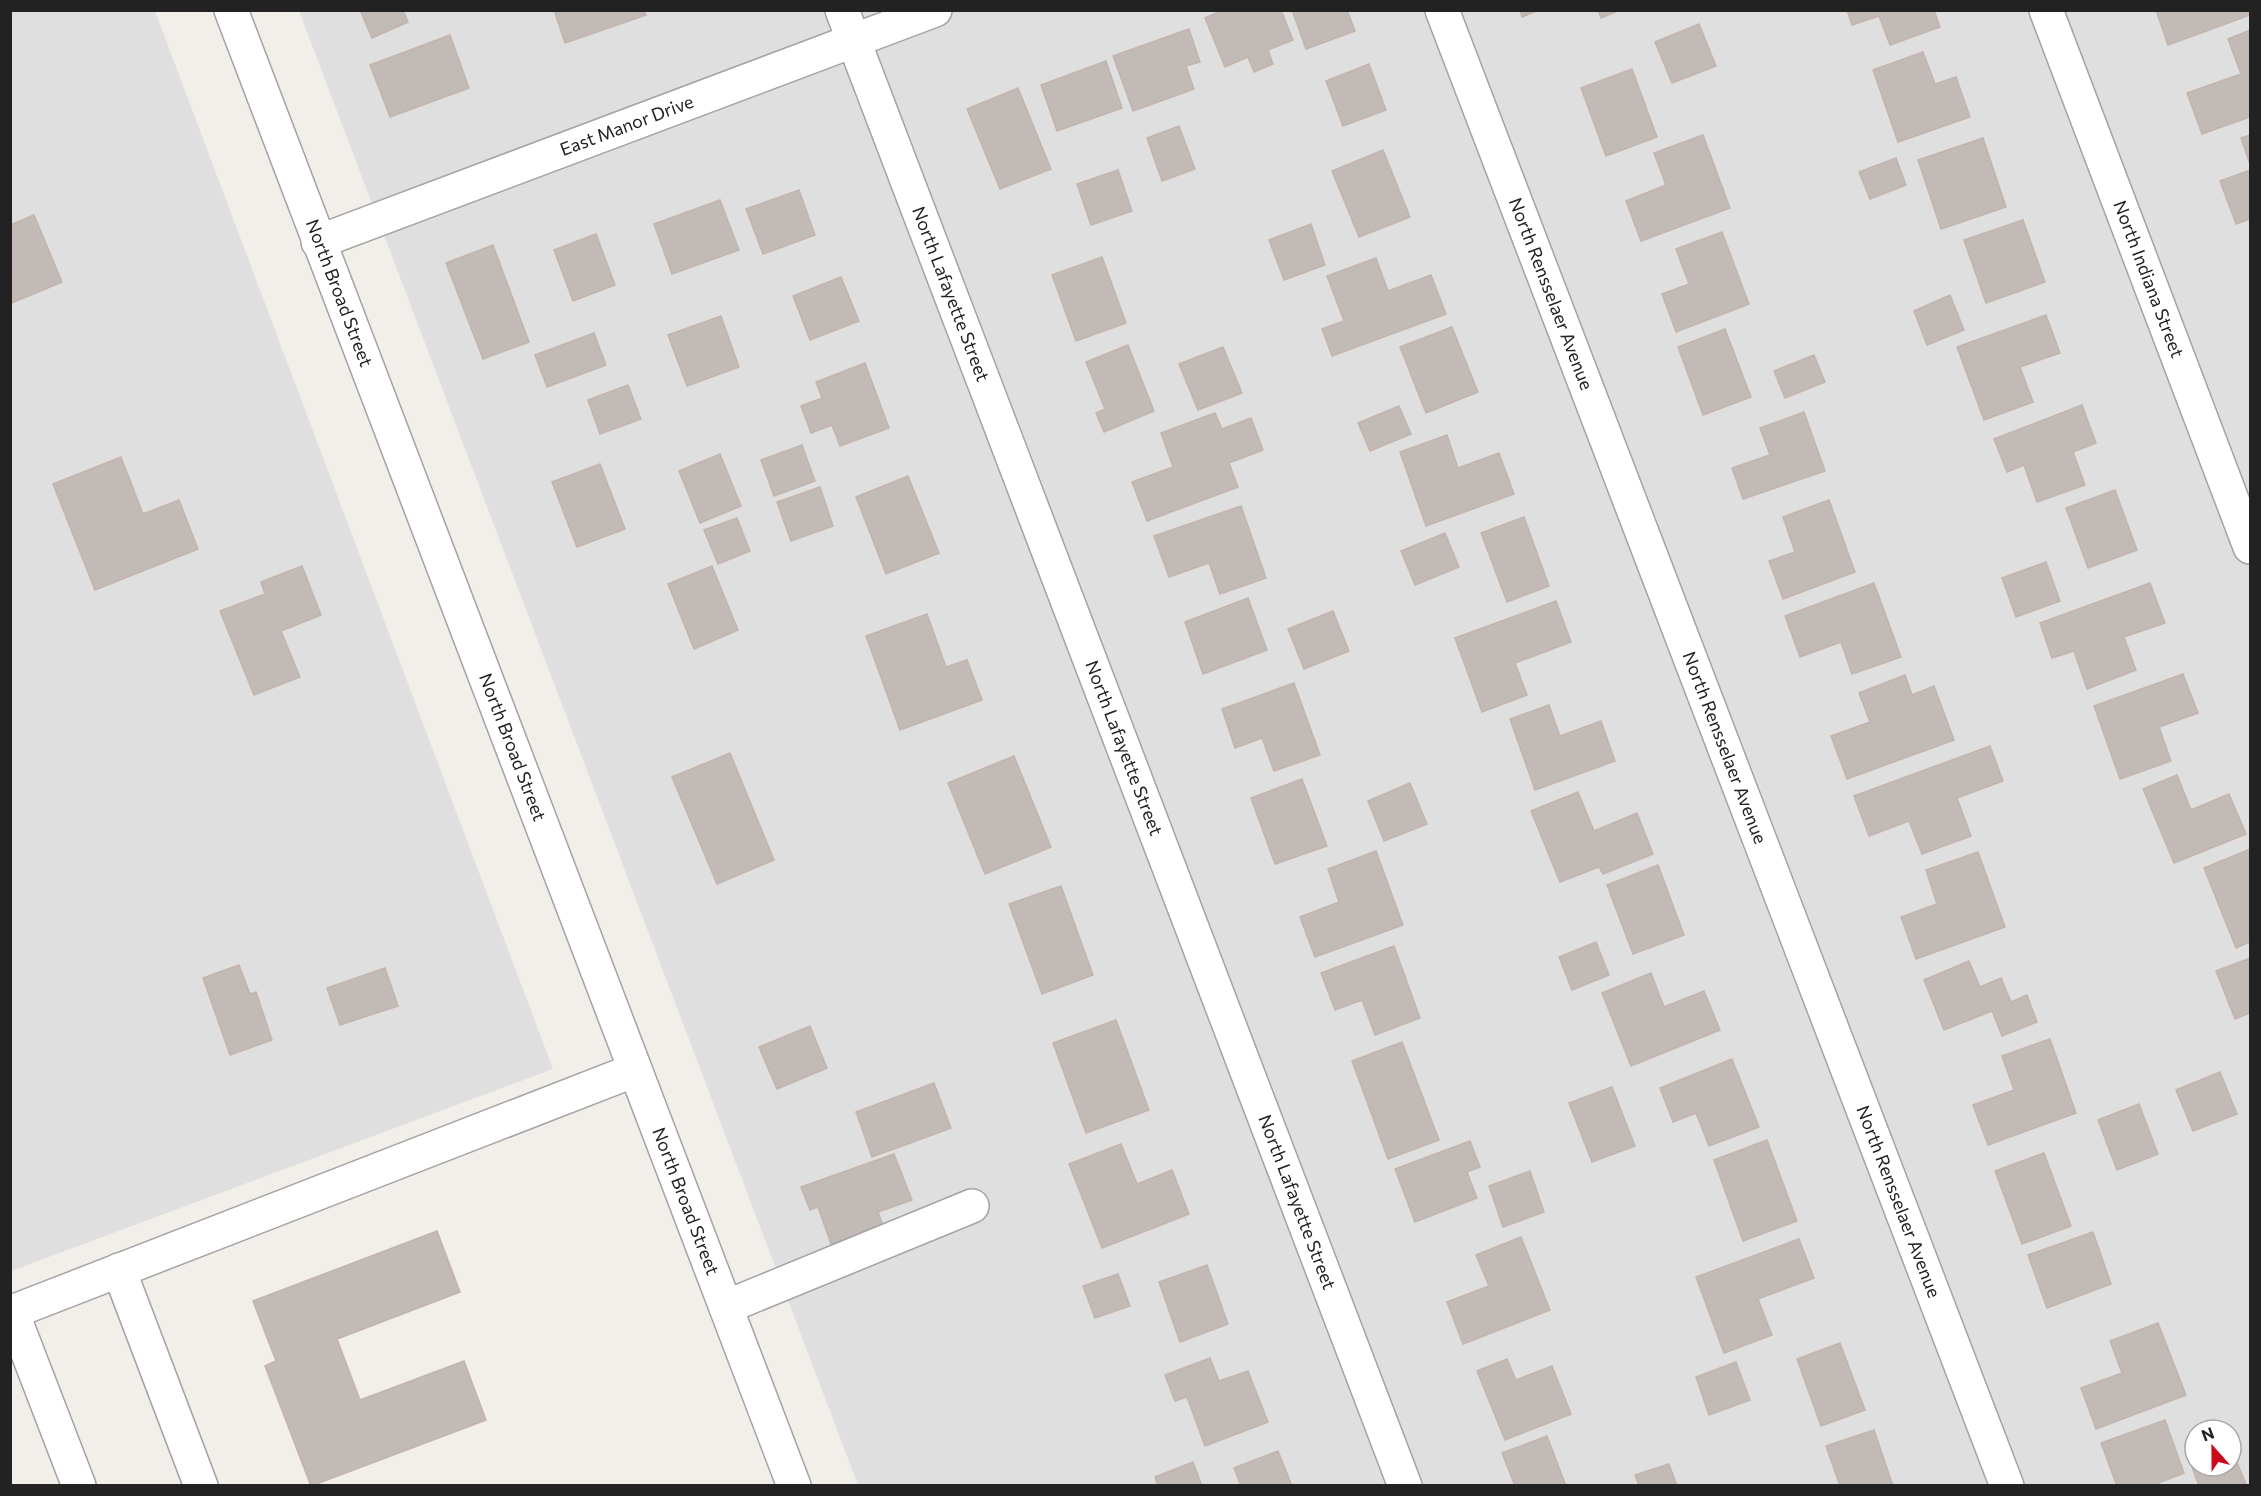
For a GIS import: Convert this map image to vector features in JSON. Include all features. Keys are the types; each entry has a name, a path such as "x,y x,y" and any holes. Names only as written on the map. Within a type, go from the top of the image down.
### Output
{"street":[{"name":"North Broad Street","path":"231,10 794,1485"},
{"name":"North Lafayette Street","path":"842,10 1405,1485"},
{"name":"East Manor Drive","path":"318,242 935,10"},
{"name":"North Rensselaer Avenue","path":"1442,10 2007,1485"},
{"name":"North Indiana Street","path":"2046,10 2250,547"},
{"path":"79,1485 12,1312 635,1070"},
{"path":"726,1307 972,1206"},
{"path":"119,1270 201,1485"}],"shaded area":[{"path":"11,11 155,11 553,1069 11,1271"},
{"path":"299,11 2250,11 2250,1485 858,1485"}],"building":[{"path":"360,10 403,10 408,22 372,38"},
{"path":"554,10 644,10 646,15 565,43"},
{"path":"1223,10 1281,10 1293,40 1268,50 1273,64 1254,72 1248,57 1225,67 1205,18"},
{"path":"1292,10 1347,10 1355,31 1306,49"},
{"path":"1520,10 1539,10 1522,17"},
{"path":"1598,10 1620,10 1601,18"},
{"path":"1847,10 1934,10 1940,27 1890,45 1879,16 1852,25"},
{"path":"2156,10 2250,10 2250,15 2168,45"},
{"path":"1699,24 1716,66 1672,83 1655,42"},
{"path":"1189,29 1200,62 1186,66 1194,89 1133,111 1113,56"},
{"path":"2250,30 2250,117 2202,134 2187,93 2241,74 2228,39"},
{"path":"450,35 469,88 390,117 370,65"},
{"path":"1923,52 1935,84 1956,77 1970,117 1898,142 1873,70"},
{"path":"1106,61 1122,108 1057,131 1041,85"},
{"path":"1369,64 1386,110 1343,126 1326,81"},
{"path":"1632,69 1657,137 1606,156 1581,88"},
{"path":"1018,88 1051,169 1000,189 967,109"},
{"path":"1179,126 1195,169 1162,181 1147,138"},
{"path":"1703,135 1730,208 1641,241 1626,201 1666,185 1654,153"},
{"path":"2250,135 2250,164 2241,138"},
{"path":"1983,138 2006,207 1941,229 1918,160"},
{"path":"1383,150 1410,217 1359,237 1332,171"},
{"path":"1896,158 1906,185 1870,199 1859,172"},
{"path":"1118,170 1132,211 1091,225 1077,184"},
{"path":"2250,170 2250,219 2236,224 2220,181"},
{"path":"799,190 815,235 763,254 746,209"},
{"path":"720,200 739,250 672,274 654,224"},
{"path":"34,215 62,282 12,303 10,225"},
{"path":"2023,220 2045,282 1986,303 1964,240"},
{"path":"1311,224 1325,265 1284,280 1269,240"},
{"path":"1722,232 1749,304 1676,332 1662,294 1689,284 1676,249"},
{"path":"596,234 615,285 573,301 554,250"},
{"path":"493,245 529,342 483,359 446,263"},
{"path":"1102,257 1126,323 1076,341 1052,275"},
{"path":"1376,258 1388,291 1431,275 1446,314 1332,356 1322,329 1344,321 1327,276"},
{"path":"841,277 859,321 810,340 793,296"},
{"path":"1950,295 1964,330 1927,345 1914,311"},
{"path":"2046,315 2060,353 2020,367 2033,402 1984,420 1957,347"},
{"path":"721,316 739,367 687,386 668,335"},
{"path":"1452,327 1478,392 1426,413 1400,347"},
{"path":"1725,329 1751,397 1703,415 1678,347"},
{"path":"594,333 606,365 547,387 535,355"},
{"path":"1128,345 1154,411 1104,432 1096,413 1105,409 1086,362"},
{"path":"1223,347 1242,393 1198,410 1179,364"},
{"path":"1814,355 1825,382 1785,398 1774,371"},
{"path":"865,363 889,428 840,446 832,425 811,433 801,406 822,398 816,382"},
{"path":"628,385 641,419 600,434 588,400"},
{"path":"2082,405 2096,443 2073,452 2085,485 2037,502 2024,465 2007,472 1994,439"},
{"path":"1399,406 1411,434 1370,451 1358,423"},
{"path":"1804,412 1825,471 1743,499 1732,468 1770,455 1760,428"},
{"path":"1215,413 1222,429 1251,418 1263,450 1229,463 1238,487 1147,521 1132,482 1173,467 1161,433"},
{"path":"1447,435 1458,468 1499,453 1514,494 1426,526 1400,452"},
{"path":"802,445 815,481 774,496 761,460"},
{"path":"720,454 741,506 700,523 679,471"},
{"path":"121,457 143,514 179,500 198,549 95,590 53,484"},
{"path":"600,464 625,529 577,547 552,482"},
{"path":"908,476 939,553 886,574 856,497"},
{"path":"820,487 833,526 791,541 777,502"},
{"path":"2115,490 2137,550 2088,568 2066,508"},
{"path":"1829,500 1855,572 1783,599 1769,561 1795,552 1783,517"},
{"path":"1241,506 1266,578 1220,594 1209,563 1169,577 1154,536"},
{"path":"1524,517 1549,586 1507,602 1481,533"},
{"path":"737,518 750,551 718,564 704,530"},
{"path":"1445,533 1459,567 1415,585 1401,551"},
{"path":"2046,562 2060,601 2016,617 2002,578"},
{"path":"302,566 321,615 281,631 300,677 254,695 220,611 265,594 261,582"},
{"path":"712,566 738,630 694,649 668,584"},
{"path":"1874,583 1901,657 1852,674 1841,642 1800,657 1785,616"},
{"path":"2150,583 2165,623 2124,637 2136,670 2087,689 2074,651 2052,658 2040,623"},
{"path":"1248,598 1267,650 1203,674 1185,622"},
{"path":"1556,601 1571,642 1515,663 1527,695 1482,712 1455,638"},
{"path":"1333,611 1349,651 1304,669 1288,629"},
{"path":"927,614 946,667 967,660 982,700 900,730 866,636"},
{"path":"2183,674 2198,713 2159,727 2171,761 2120,779 2094,706"},
{"path":"1905,675 1912,695 1934,686 1954,740 1847,779 1831,736 1870,722 1859,693"},
{"path":"1294,683 1320,755 1274,771 1262,738 1235,748 1222,709"},
{"path":"1549,705 1560,736 1601,721 1615,761 1535,790 1510,719"},
{"path":"1990,746 2003,781 1957,798 1971,836 1922,854 1909,821 1869,836 1854,796"},
{"path":"730,753 774,860 717,884 672,777"},
{"path":"1014,756 1051,847 985,874 948,783"},
{"path":"2177,775 2191,810 2229,794 2246,834 2174,863 2143,789"},
{"path":"1302,779 1327,846 1275,864 1251,798"},
{"path":"1410,783 1427,824 1384,841 1368,801"},
{"path":"1578,792 1594,831 1637,813 1653,854 1603,874 1599,867 1560,882 1531,811"},
{"path":"2250,849 2250,942 2236,948 2204,868"},
{"path":"1376,851 1403,925 1315,957 1300,917 1339,902 1328,869"},
{"path":"1978,852 2005,927 1916,959 1901,917 1937,904 1926,870"},
{"path":"1658,865 1684,935 1633,954 1607,885"},
{"path":"1061,886 1093,975 1042,994 1009,904"},
{"path":"1596,942 1609,975 1572,990 1559,957"},
{"path":"1394,946 1420,1018 1375,1035 1362,1000 1335,1010 1321,973"},
{"path":"2250,958 2250,1013 2235,1019 2216,971"},
{"path":"1969,961 1980,987 2001,978 2011,1002 2027,995 2037,1022 2002,1036 1992,1011 1944,1030 1924,980"},
{"path":"239,965 250,994 256,992 272,1040 230,1055 203,978"},
{"path":"385,968 398,1006 340,1025 327,988"},
{"path":"1651,973 1664,1007 1704,991 1720,1030 1631,1066 1602,993"},
{"path":"1116,1020 1149,1110 1086,1133 1053,1043"},
{"path":"810,1026 827,1068 777,1089 759,1047"},
{"path":"2050,1039 2076,1113 1988,1145 1973,1105 2014,1090 2002,1056"},
{"path":"1402,1042 1439,1140 1388,1159 1352,1061"},
{"path":"1732,1059 1759,1127 1709,1146 1696,1113 1673,1122 1660,1088"},
{"path":"2220,1072 2237,1114 2193,1131 2176,1090"},
{"path":"934,1083 951,1128 872,1157 856,1112"},
{"path":"1612,1087 1635,1146 1592,1162 1569,1103"},
{"path":"2139,1104 2158,1154 2117,1170 2098,1120"},
{"path":"1767,1140 1797,1221 1743,1241 1714,1160"},
{"path":"1470,1141 1480,1167 1467,1172 1477,1198 1415,1222 1395,1169"},
{"path":"1121,1144 1137,1184 1172,1170 1189,1214 1102,1248 1069,1164"},
{"path":"2044,1153 2071,1226 2022,1244 1995,1171"},
{"path":"894,1154 912,1200 878,1212 883,1226 831,1244 818,1207 810,1210 801,1187"},
{"path":"1530,1171 1544,1212 1503,1227 1489,1186"},
{"path":"437,1231 460,1292 337,1339 360,1400 464,1361 486,1420 311,1486 265,1366 276,1361 253,1301"},
{"path":"2093,1232 2111,1284 2047,1308 2028,1255"},
{"path":"1521,1237 1550,1310 1463,1344 1447,1302 1489,1286 1476,1255"},
{"path":"1799,1239 1814,1278 1758,1299 1772,1335 1724,1353 1696,1277"},
{"path":"1207,1265 1228,1324 1180,1342 1159,1282"},
{"path":"1118,1274 1130,1306 1095,1318 1083,1286"},
{"path":"2158,1323 2186,1395 2096,1429 2081,1388 2122,1373 2110,1341"},
{"path":"1840,1343 1865,1410 1821,1426 1797,1359"},
{"path":"1210,1358 1219,1381 1248,1371 1268,1422 1205,1446 1187,1397 1175,1401 1165,1375"},
{"path":"1507,1359 1516,1380 1552,1366 1571,1414 1505,1440 1477,1371"},
{"path":"1736,1362 1750,1400 1709,1415 1696,1377"},
{"path":"2165,1420 2183,1473 2151,1486 2117,1486 2101,1443"},
{"path":"1874,1430 1893,1486 1840,1486 1826,1446"},
{"path":"1547,1436 1566,1486 1515,1486 1502,1453"},
{"path":"1278,1451 1292,1486 1241,1486 1234,1468"},
{"path":"1193,1462 1202,1486 1158,1486 1155,1477"},
{"path":"1669,1464 1677,1486 1639,1486 1635,1475"},
{"path":"2243,1477 2246,1484 2199,1486 2196,1478"}]}
